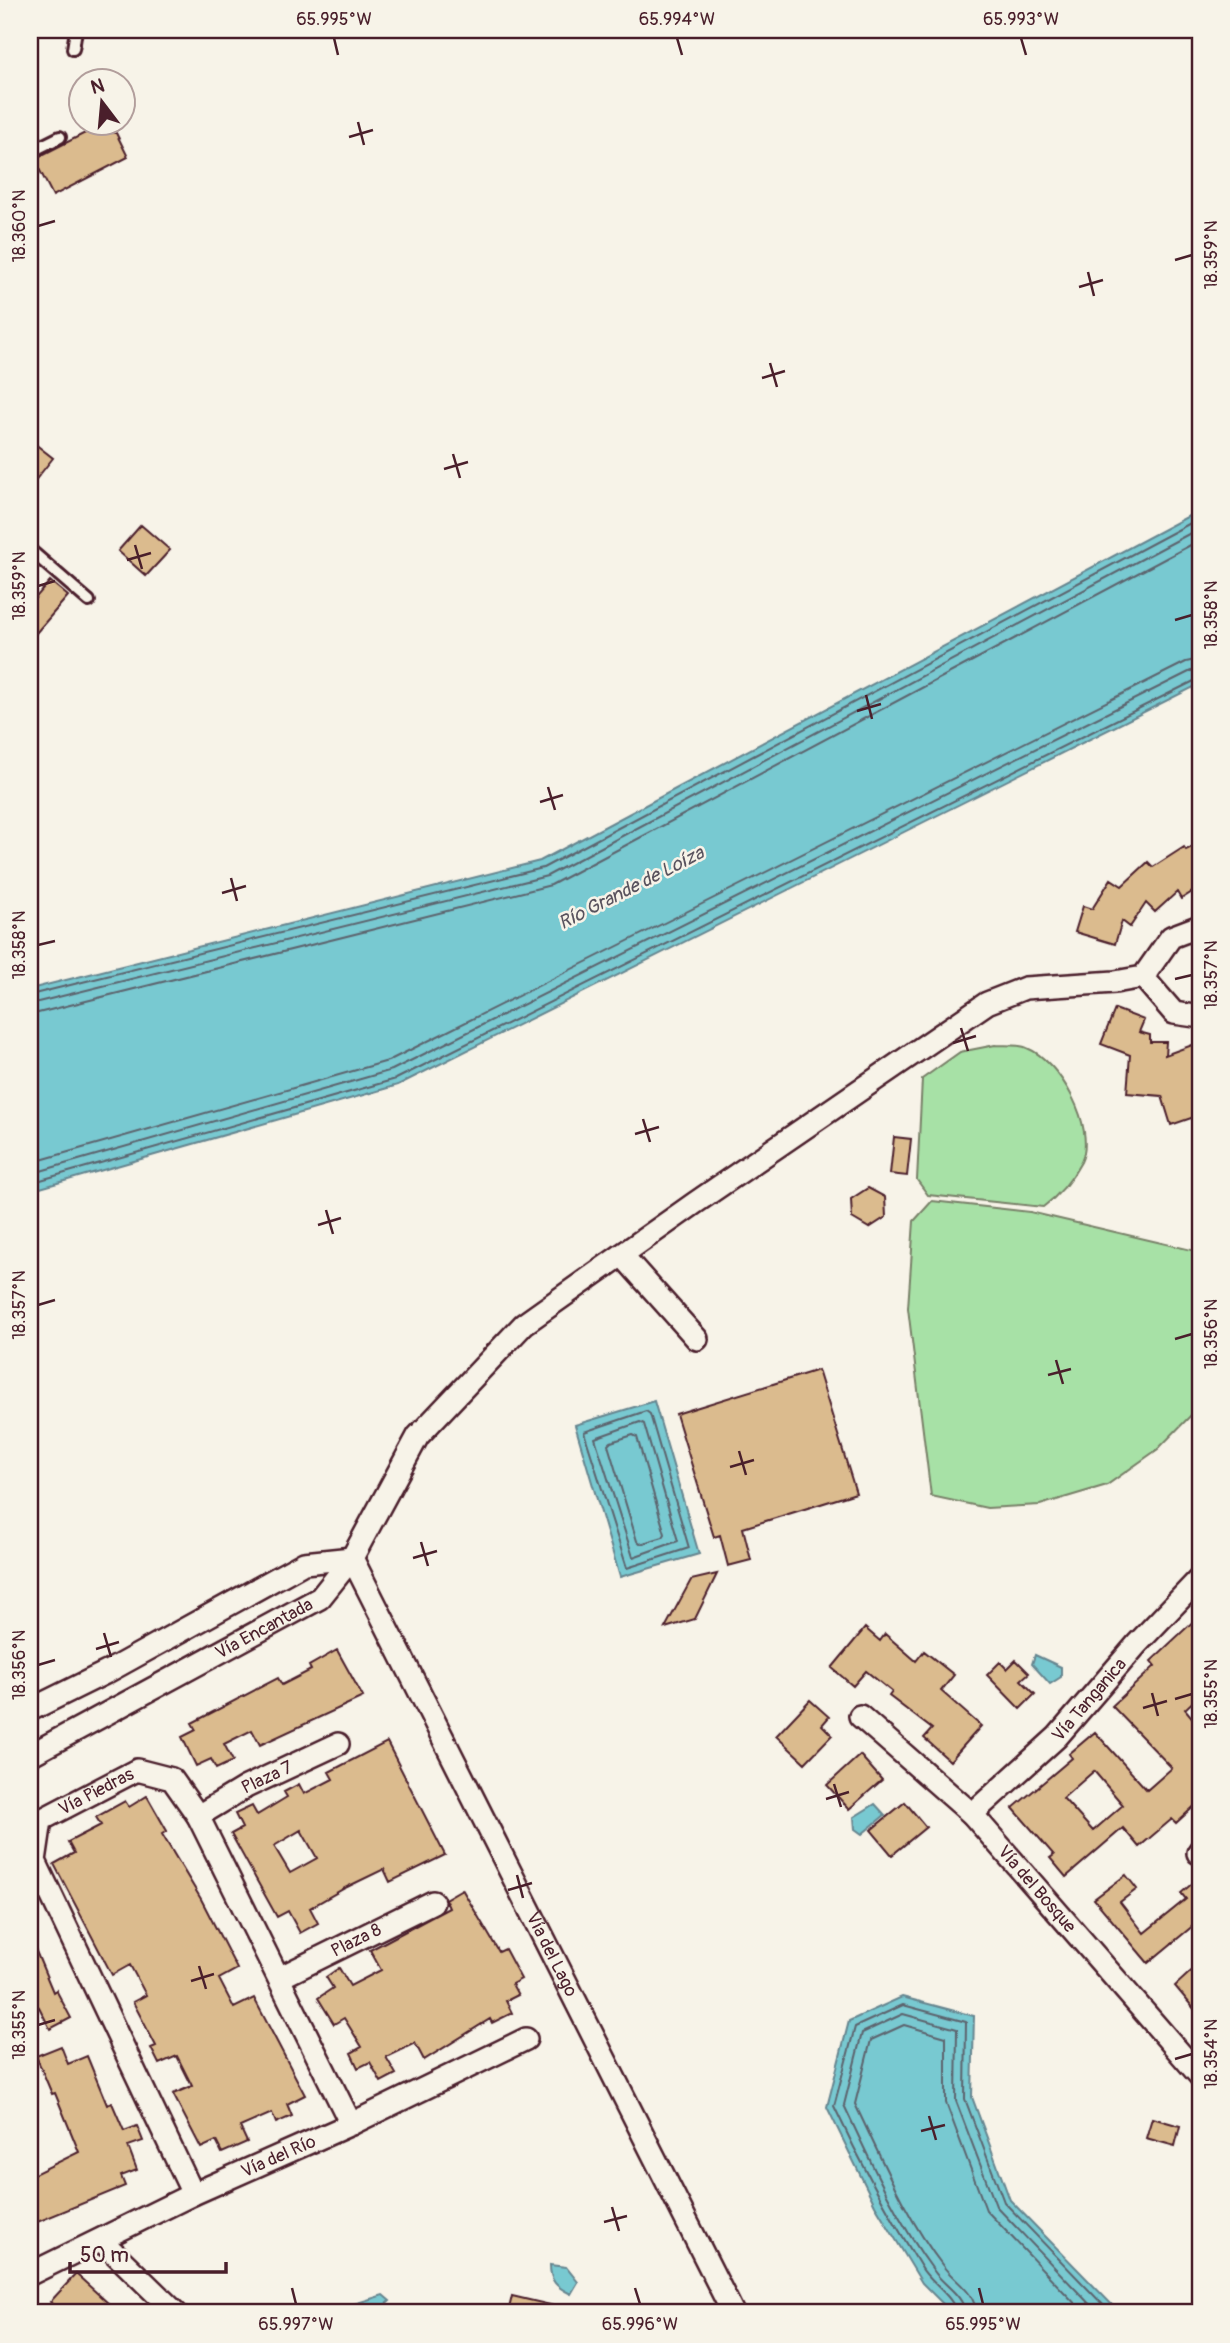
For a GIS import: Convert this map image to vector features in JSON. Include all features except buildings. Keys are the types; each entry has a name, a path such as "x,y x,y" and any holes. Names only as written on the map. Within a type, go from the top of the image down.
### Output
{"street":[{"path":"352,1558 418,1436 524,1324 987,1003 1025,988 1115,982 1143,977 1171,937 1200,926"},
{"path":"1143,977 1174,1013 1195,1016 1200,1013"},
{"path":"622,1255 697,1339"},
{"name":"Vía Encantada","path":"30,1710 107,1672 304,1563 352,1558"},
{"name":"Vía Encantada","path":"30,1755 320,1598 352,1558"},
{"name":"Vía del Lago","path":"352,1558 733,2313"},
{"name":"Vía Tanganica","path":"972,1814 1057,1737 1137,1644 1200,1578"},
{"name":"Vía del Bosque","path":"860,1716 972,1814 1200,2076"},
{"name":"Plaza 7","path":"198,1816 246,1787 338,1744"},
{"name":"Vía Piedras","path":"193,2194 35,1861 41,1820 137,1770 172,1779 198,1816 351,2124"},
{"name":"Plaza 8","path":"279,1978 433,1902"},
{"name":"Vía del Río","path":"30,2274 193,2194 351,2124 526,2039"},
{"path":"102,2241 176,2313"}],"lane":[{"path":"73,49 76,30"},
{"path":"30,152 60,137"},
{"path":"30,550 89,601"}],"green space":[{"path":"995,1045 1023,1047 1039,1055 1063,1081 1080,1114 1085,1148 1081,1162 1064,1187 1043,1207 928,1195 917,1180 922,1079 960,1052"},
{"path":"932,1201 1030,1212 1200,1252 1200,1406 1158,1449 1107,1485 1040,1505 987,1508 931,1496 908,1308 914,1221"}],"water":[{"name":"Río Grande de Loíza","path":"1200,510 1200,684 398,1085 30,1191 30,989 540,861"},
{"path":"654,1401 699,1554 620,1577 575,1425"},
{"path":"1035,1655 1061,1667 1061,1677 1050,1684 1032,1664"},
{"path":"875,1804 885,1815 862,1834 855,1829 854,1817"},
{"path":"902,1997 974,2016 972,2097 1010,2200 1120,2313 952,2313 922,2283 875,2205 827,2107 849,2021"},
{"path":"550,2265 566,2267 578,2282 571,2294 555,2283"},
{"path":"383,2295 390,2301 377,2313 356,2313 354,2304"}]}
